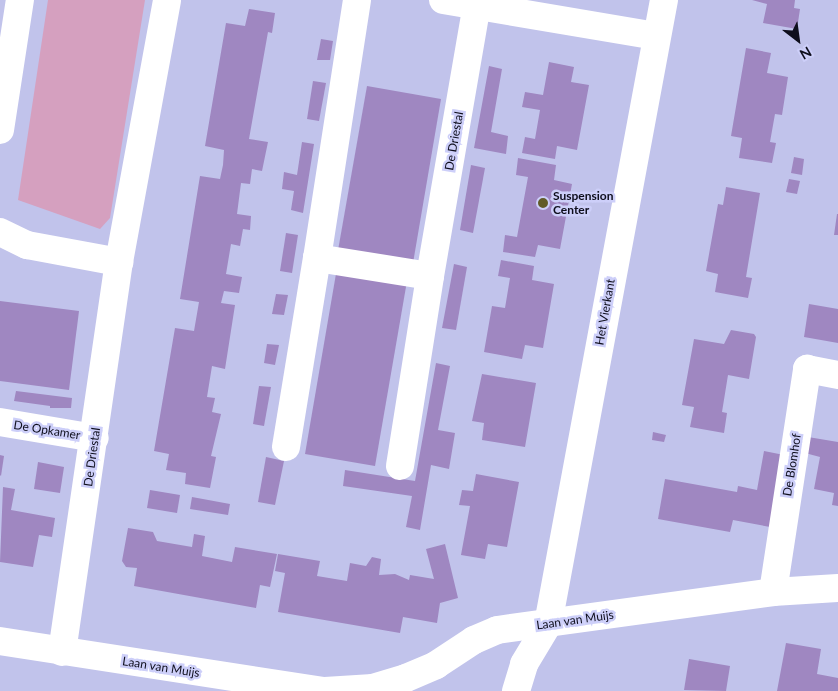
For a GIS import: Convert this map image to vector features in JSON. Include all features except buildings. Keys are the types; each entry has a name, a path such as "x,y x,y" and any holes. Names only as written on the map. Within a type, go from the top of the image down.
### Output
{"street":[{"path":"0,130 20,0"},
{"name":"De Driestal","path":"62,652 95,438 119,262 167,0"},
{"path":"286,447 357,0"},
{"path":"444,0 656,36"},
{"name":"Het Vierkant","path":"548,624 664,0"},
{"name":"De Driestal","path":"400,466 430,276 477,5"},
{"path":"0,232 3,236 27,245 119,262"},
{"path":"317,258 430,276"},
{"name":"De Blomhof","path":"773,592 807,369 838,375"},
{"name":"De Opkamer","path":"0,422 95,438"},
{"name":"Laan van Muijs","path":"0,641 323,691 373,688 406,678 436,665 474,640 498,630 773,592 838,588"},
{"path":"516,691 524,664 548,624"}],"shaded area":[{"path":"48,0 145,0 110,218 100,229 18,200"}],"place":[{"name":"Suspension Center","path":"543,203"}]}
